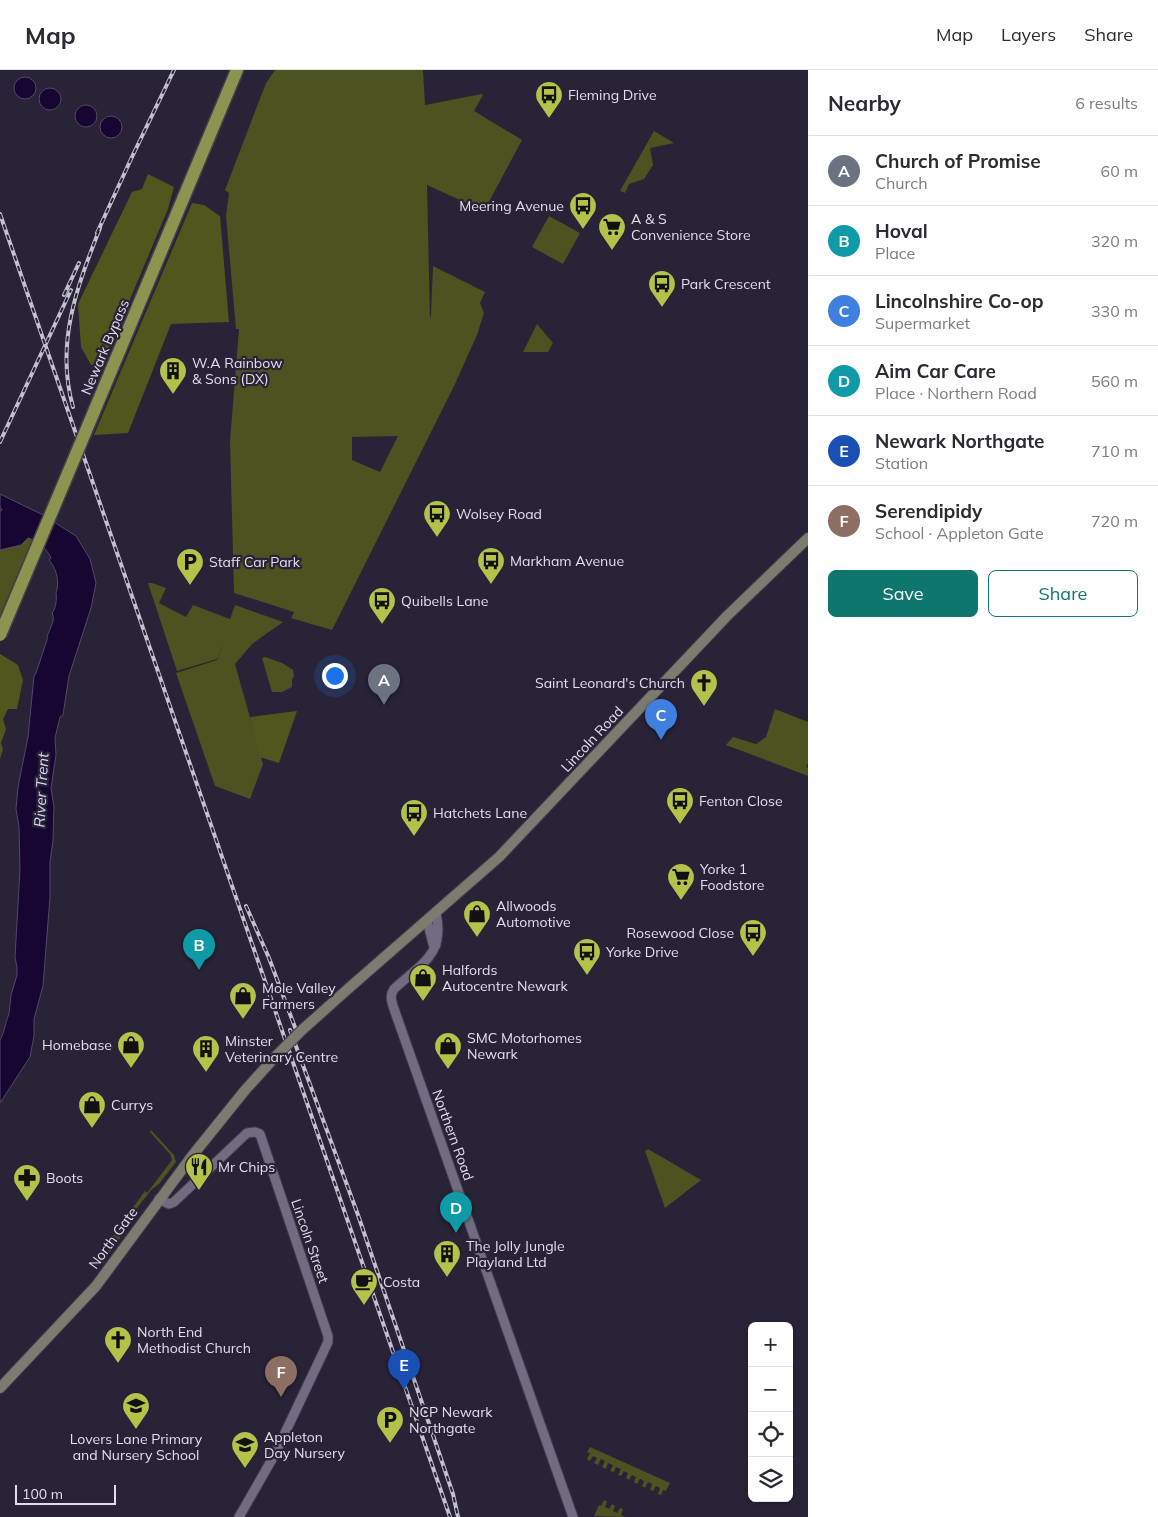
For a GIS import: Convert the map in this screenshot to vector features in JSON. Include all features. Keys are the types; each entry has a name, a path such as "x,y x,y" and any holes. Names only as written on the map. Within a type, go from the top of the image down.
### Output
{"highway":[{"name":"Newark Bypass","path":"0,635 237,70"}],"main road":[{"name":"Lincoln Road","path":"277,1055 349,988 499,857 728,616 808,538"},
{"name":"North Gate","path":"0,1388 96,1286 159,1199 224,1116 277,1055"}],"street":[{"path":"427,920 433,944 436,945 439,935 436,913"},
{"name":"Northern Road","path":"436,945 431,956 394,989 391,999 573,1517"},
{"name":"Lincoln Street","path":"159,1199 169,1204 174,1202 247,1133 255,1132 260,1134 328,1336 328,1342 275,1454 239,1517"}],"green space":[{"path":"275,70 423,70 425,105 482,94 474,111 522,140 484,211 427,185 430,319 433,266 485,292 480,303 484,313 477,335 455,384 332,630 291,618 294,612 234,593 230,441 239,329 236,329 226,216 229,193 225,190 266,83","holes":["398,436 380,472 352,460 352,437"]},
{"path":"654,131 674,143 650,148 653,165 644,179 629,184 625,193 620,191"},
{"path":"148,174 174,187 168,209 102,366 91,365 81,347 78,304 132,192 142,189"},
{"path":"192,203 204,205 220,216 229,322 171,324 128,433 94,435"},
{"path":"549,216 580,233 563,264 532,247"},
{"path":"537,324 553,343 548,352 523,352"},
{"path":"28,538 33,538 0,616 0,550 22,544"},
{"path":"148,583 166,588 159,603 186,617 193,605 230,619 235,605 283,622 252,644 235,664 263,764 250,799 215,786 176,673 217,660 223,643 217,659 177,671"},
{"path":"0,654 18,665 23,680 17,709 8,709 3,719 6,729 1,743 3,749 0,759"},
{"path":"265,657 282,663 293,670 292,687 282,692 272,692 262,658"},
{"path":"775,709 808,722 808,763 806,767 808,768 808,776 726,745 733,737 756,744 766,737"},
{"path":"297,711 279,763 260,757 250,717"},
{"path":"149,1131 152,1131 174,1155 176,1162 137,1208 136,1214 131,1210 145,1191 147,1193 172,1160 170,1154"},
{"path":"648,1149 701,1180 665,1208 645,1151"},
{"path":"128,1213 133,1218 104,1262 100,1264 86,1257 95,1261 103,1258 117,1227"},
{"path":"590,1447 670,1483 666,1491 663,1490 661,1495 658,1494 660,1488 656,1486 653,1491 650,1490 652,1484 648,1482 645,1488 642,1486 644,1481 640,1479 637,1484 634,1482 636,1477 632,1475 629,1480 626,1478 628,1473 624,1471 621,1476 618,1475 621,1469 616,1467 614,1472 610,1471 613,1465 608,1463 606,1469 602,1467 605,1461 601,1459 598,1465 594,1463 597,1458 593,1456 590,1461 587,1459 590,1453 587,1452"},
{"path":"604,1500 607,1502 605,1507 609,1509 612,1504 615,1506 613,1511 617,1513 620,1508 623,1509 621,1515 625,1517 594,1516 599,1505 601,1506"}],"water":[{"path":"25,77 33,80 36,88 33,96 25,99 17,96 14,88 17,80"},
{"path":"50,88 58,91 61,99 58,107 50,110 42,107 39,99 42,91"},
{"path":"86,105 94,108 97,116 94,124 86,127 78,124 75,116 78,108"},
{"path":"111,116 119,119 122,127 119,135 111,138 103,135 100,127 103,119"},
{"name":"River Trent","path":"0,494 43,515 76,536 90,559 96,583 91,608 69,676 63,715 60,717 55,738 56,755 51,788 54,807 50,862 50,897 43,986 34,1019 34,1036 30,1057 0,1103 0,1040 9,1014 11,995 17,975 15,957 20,869 19,827 16,809 18,787 28,737 34,676 53,620 52,613 56,603 58,582 55,570 49,560 51,558 47,551 35,541 28,538 21,545 0,550 0,511 2,510 0,507"}],"railway":[{"path":"97,233 174,70"},
{"path":"0,214 450,1517"},
{"path":"73,407 66,360 71,316 100,228"},
{"path":"64,295 79,263"},
{"path":"0,442 71,290"},
{"path":"246,906 269,958 299,1038"},
{"path":"290,1030 358,1215 453,1494 458,1517"}],"place":[{"name":"Fleming Drive","path":"549,119"},
{"name":"Meering Avenue","path":"583,230"},
{"name":"A & S Convenience Store","path":"612,251"},
{"name":"Park Crescent","path":"662,308"},
{"name":"W.A Rainbow & Sons (DX)","path":"173,395"},
{"name":"Wolsey Road","path":"437,538"},
{"name":"Markham Avenue","path":"491,585"},
{"name":"Staff Car Park","path":"190,586"},
{"name":"Quibells Lane","path":"382,625"},
{"name":"Church of Promise","path":"384,705"},
{"name":"Saint Leonard's Church","path":"704,707"},
{"name":"Lincolnshire Co-op","path":"661,740"},
{"name":"Fenton Close","path":"680,825"},
{"name":"Hatchets Lane","path":"414,837"},
{"name":"Yorke 1 Foodstore","path":"681,901"},
{"name":"Allwoods Automotive","path":"477,938"},
{"name":"Rosewood Close","path":"753,957"},
{"name":"Hoval","path":"199,970"},
{"name":"Yorke Drive","path":"587,976"},
{"name":"Halfords Autocentre Newark","path":"423,1002"},
{"name":"Mole Valley Farmers","path":"243,1020"},
{"name":"Homebase","path":"131,1069"},
{"name":"SMC Motorhomes Newark","path":"448,1070"},
{"name":"Minster Veterinary Centre","path":"206,1073"},
{"name":"Currys","path":"92,1129"},
{"name":"Mr Chips","path":"199,1191"},
{"name":"Boots","path":"27,1202"},
{"name":"Aim Car Care","path":"456,1233"},
{"name":"The Jolly Jungle Playland Ltd","path":"447,1278"},
{"name":"Costa","path":"364,1306"},
{"name":"North End Methodist Church","path":"118,1364"},
{"name":"Newark Northgate","path":"404,1390"},
{"name":"Serendipidy","path":"281,1397"},
{"name":"Lovers Lane Primary and Nursery School","path":"136,1430"},
{"name":"NCP Newark Northgate","path":"390,1444"},
{"name":"Appleton Day Nursery","path":"245,1469"}]}
